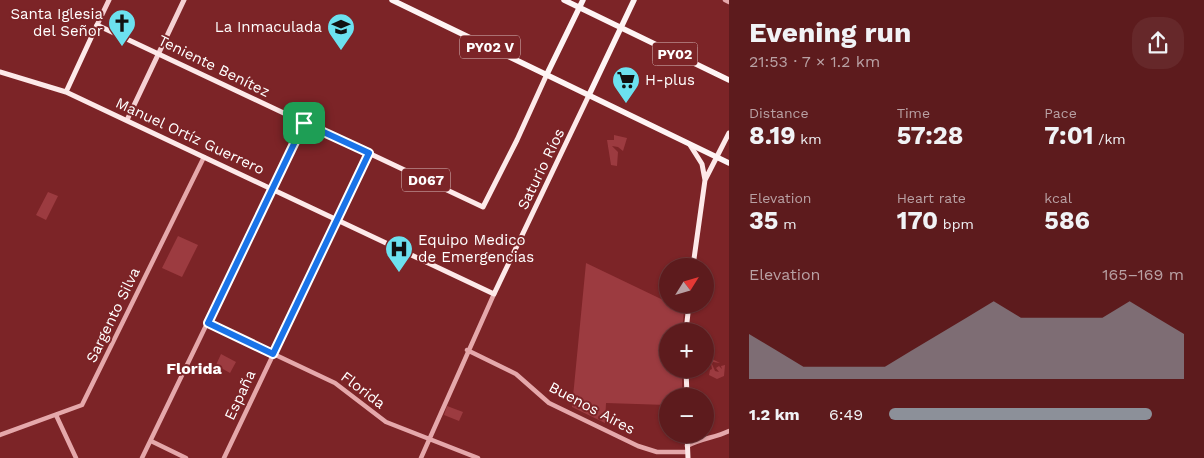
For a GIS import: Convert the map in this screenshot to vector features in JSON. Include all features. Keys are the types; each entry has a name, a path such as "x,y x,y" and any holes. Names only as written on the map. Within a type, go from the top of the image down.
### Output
{"highway":[{"name":"PY02 V","path":"392,0 729,163"},
{"name":"PY02","path":"564,0 729,80"},
{"path":"547,74 583,0"},
{"name":"Saturio Ríos","path":"589,95 634,0"}],"main road":[{"path":"66,92 108,0"},
{"path":"127,120 184,0"},
{"name":"Teniente Benítez","path":"97,24 483,207 517,140 547,74"},
{"name":"Manuel Ortíz Guerrero","path":"1,72 66,92 494,294"},
{"name":"Saturio Ríos","path":"494,294 589,95"},
{"path":"705,180 729,133"},
{"path":"690,144 702,164 705,180 694,258"}],"street":[{"path":"725,0 729,2"},
{"path":"142,458 274,189 304,123"},
{"name":"España","path":"225,458 369,153"},
{"name":"Sargento Silva","path":"0,435 82,405 204,157"},
{"name":"Saturio Ríos","path":"421,458 467,350 494,294"},
{"name":"Florida","path":"208,323 343,388 386,422 478,458"},
{"name":"Buenos Aires","path":"467,350 516,374 549,403 638,446 658,452 687,452"},
{"path":"56,415 76,458"},
{"path":"687,452 702,438 719,436 729,431"},
{"path":"150,441 186,458"}],"shaded area":[{"path":"614,135 627,138 623,151 618,147 612,146 618,152 617,166 611,165 607,140 614,140"},
{"path":"48,192 58,196 46,220 36,215"},
{"path":"178,236 198,245 182,277 162,268"},
{"path":"586,263 659,298 659,313 684,313 683,323 659,323 659,378 682,378 682,388 659,388 659,405 606,403 605,423 572,407"},
{"path":"221,354 236,362 230,373 216,365"},
{"path":"725,365 724,376 717,379 714,378 714,369 719,372 716,368 719,366 722,369 721,366"},
{"path":"447,406 463,412 459,421 444,415"}],"place":[{"name":"Santa Iglesia del Señor","path":"122,47"},
{"name":"La Inmaculada","path":"341,51"},
{"name":"H-plus","path":"626,104"},
{"name":"Equipo Medico de Emergencias","path":"399,273"}],"district":[{"name":"Florida","path":"194,368"}],"route":[{"path":"304,123 369,153 273,354 208,323 274,189 304,123"}]}
